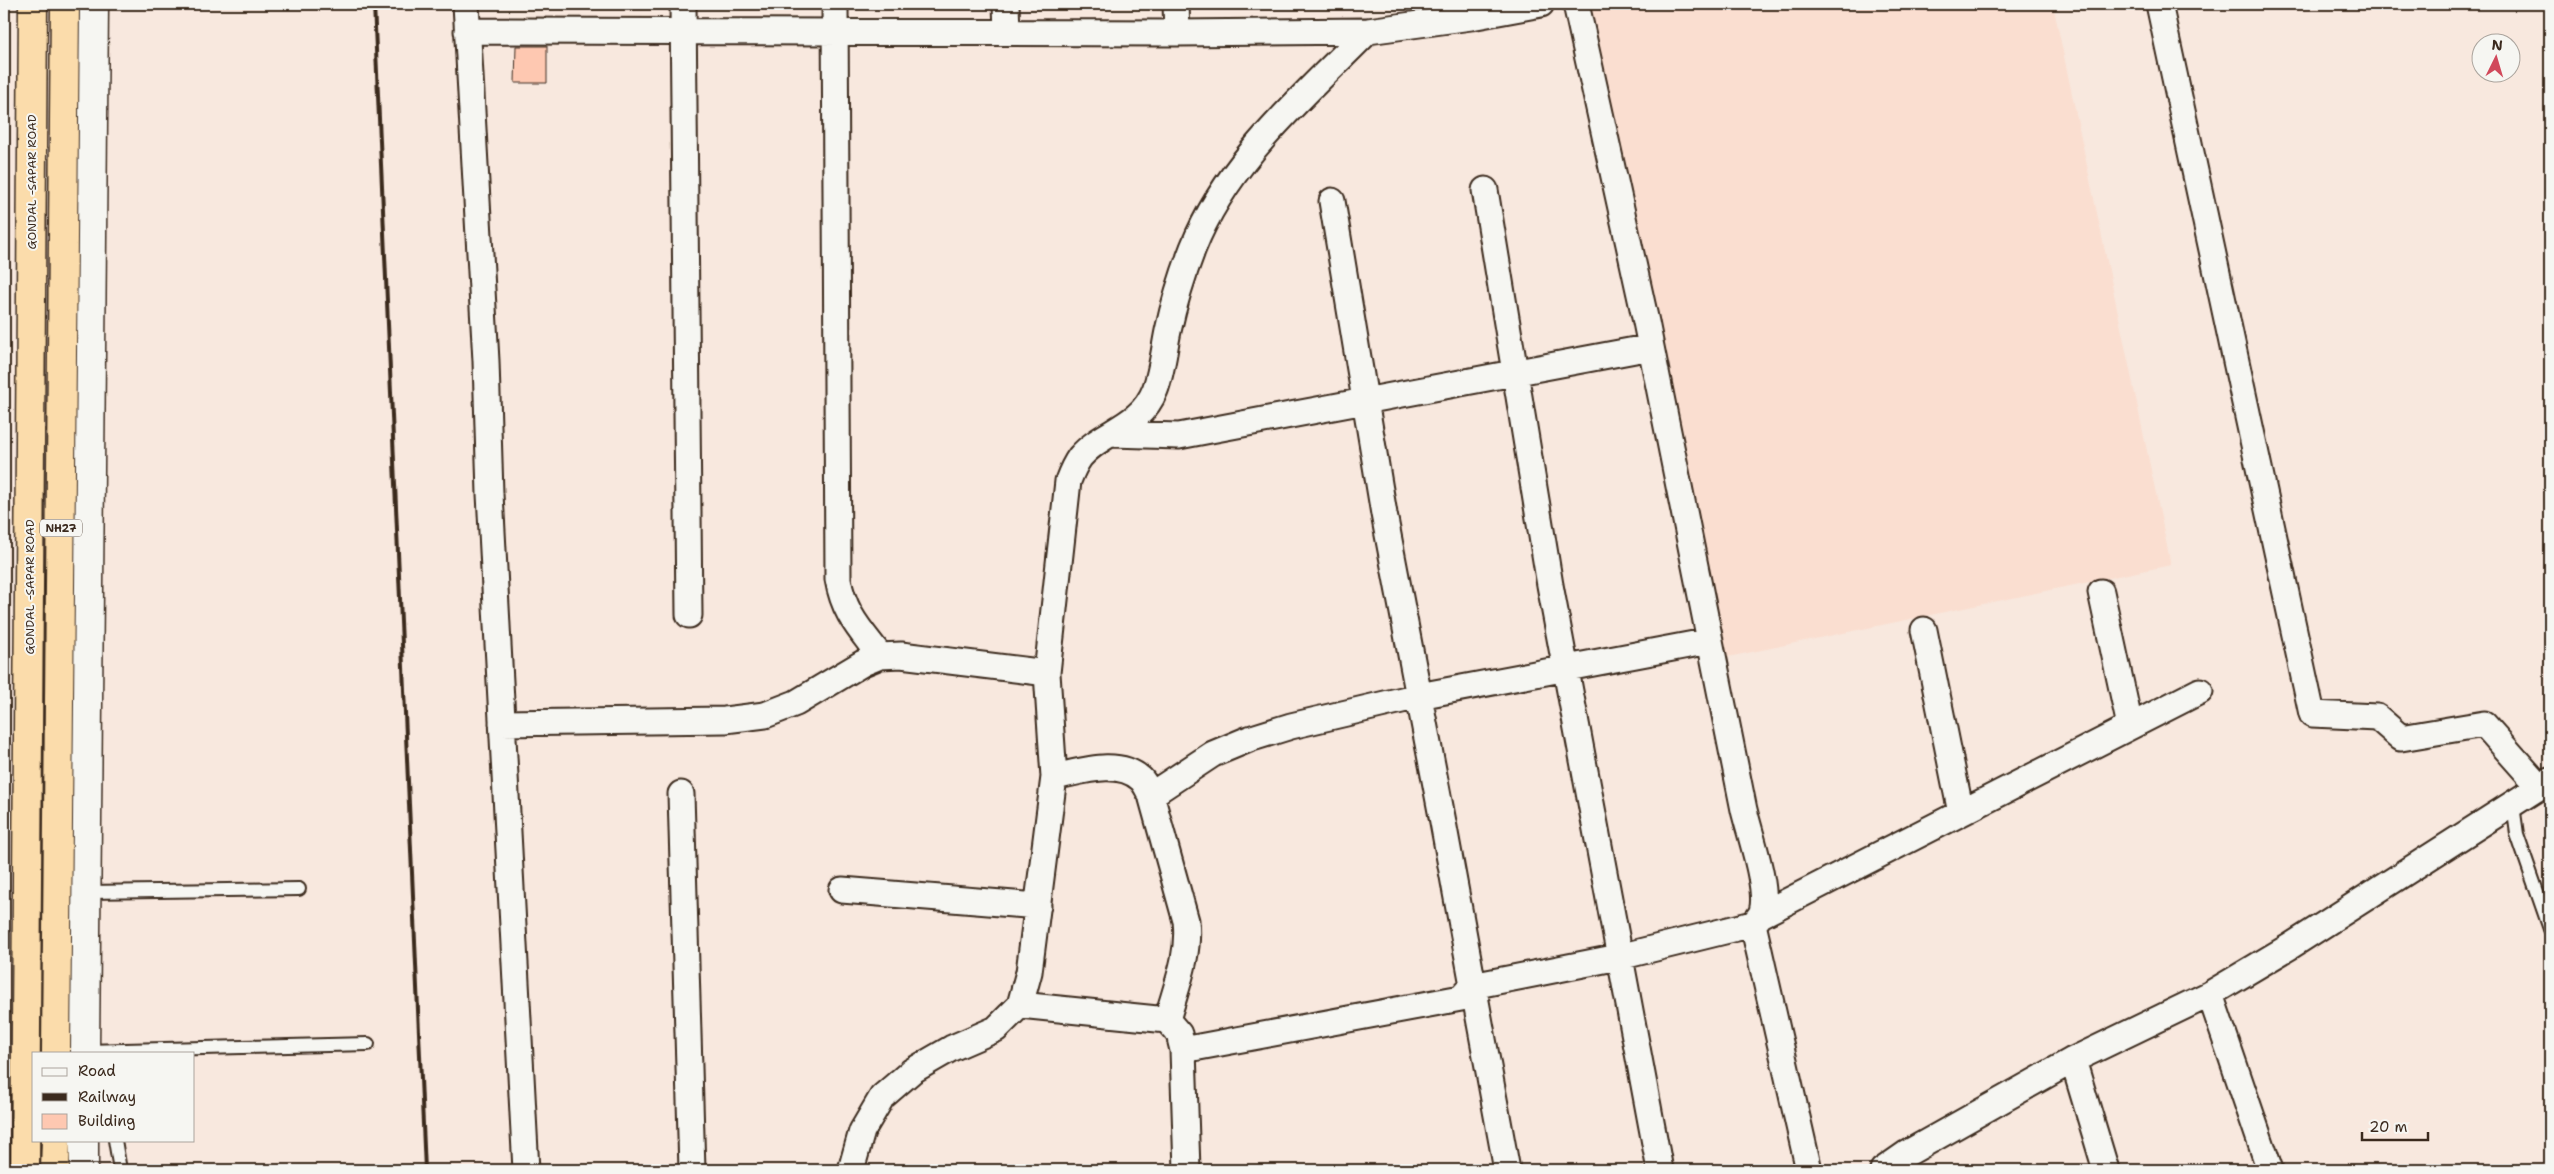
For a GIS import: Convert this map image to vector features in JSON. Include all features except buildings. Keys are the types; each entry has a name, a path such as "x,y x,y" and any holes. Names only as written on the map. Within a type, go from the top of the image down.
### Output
{"highway":[{"name":"GONDAL -SAPAR ROAD","path":"25,1170 33,4"},
{"name":"NH27","path":"56,1052 65,4"},
{"path":"55,1170 56,1142"}],"street":[{"path":"85,1052 94,4"},
{"path":"466,4 486,361 490,494 526,1170"},
{"path":"683,4 689,615"},
{"path":"835,4 838,579 841,600 880,656"},
{"path":"1006,4 1007,32"},
{"path":"1176,4 1177,33"},
{"path":"467,31 1177,33 1368,31 1421,14 1541,4"},
{"path":"1576,4 1651,347 1744,810 1763,888 1764,902 1757,920 1808,1170"},
{"path":"1883,1170 1909,1162 2073,1060 2210,994 2289,947 2544,783 2484,724 2401,738 2377,716 2312,714 2159,4"},
{"path":"851,1170 862,1131 882,1097 912,1071 952,1048 996,1029 1020,1005 1028,972 1038,906 1054,777 1047,672 1068,481 1079,458 1094,444 1126,426 1144,409 1155,390 1172,309 1194,246 1235,174 1258,143 1368,31"},
{"path":"1485,190 1550,585 1660,1170"},
{"path":"1332,200 1384,514 1506,1170"},
{"path":"1112,434 1179,436 1651,347"},
{"path":"2101,592 2130,726"},
{"path":"1924,630 1961,813"},
{"path":"1151,795 1213,754 1249,739 1291,726 1419,696 1710,641"},
{"path":"502,723 725,720 765,715 796,702 837,677 880,656 901,655 1047,672"},
{"path":"1183,1050 1461,998 1472,986 1619,957 1757,920 2130,726 2200,692"},
{"path":"1054,777 1094,769 1128,771 1141,779 1151,795 1186,920 1188,938 1187,953 1166,1020"},
{"path":"681,794 691,1170 700,1170"},
{"path":"842,890 1038,906"},
{"path":"2210,994 2270,1170"},
{"path":"1020,1005 1166,1020 1179,1034 1183,1050 1187,1170"},
{"path":"2073,1060 2106,1170"},
{"path":"84,1142 84,1170"}],"lane":[{"path":"2512,805 2517,834 2550,929"},
{"path":"86,892 299,889"},
{"path":"85,1052 368,1044"},
{"path":"115,1142 120,1170"}],"shaded area":[{"path":"1585,4 2053,4 2171,565 1723,658"}],"railway":[{"path":"374,4 425,1170"}]}
